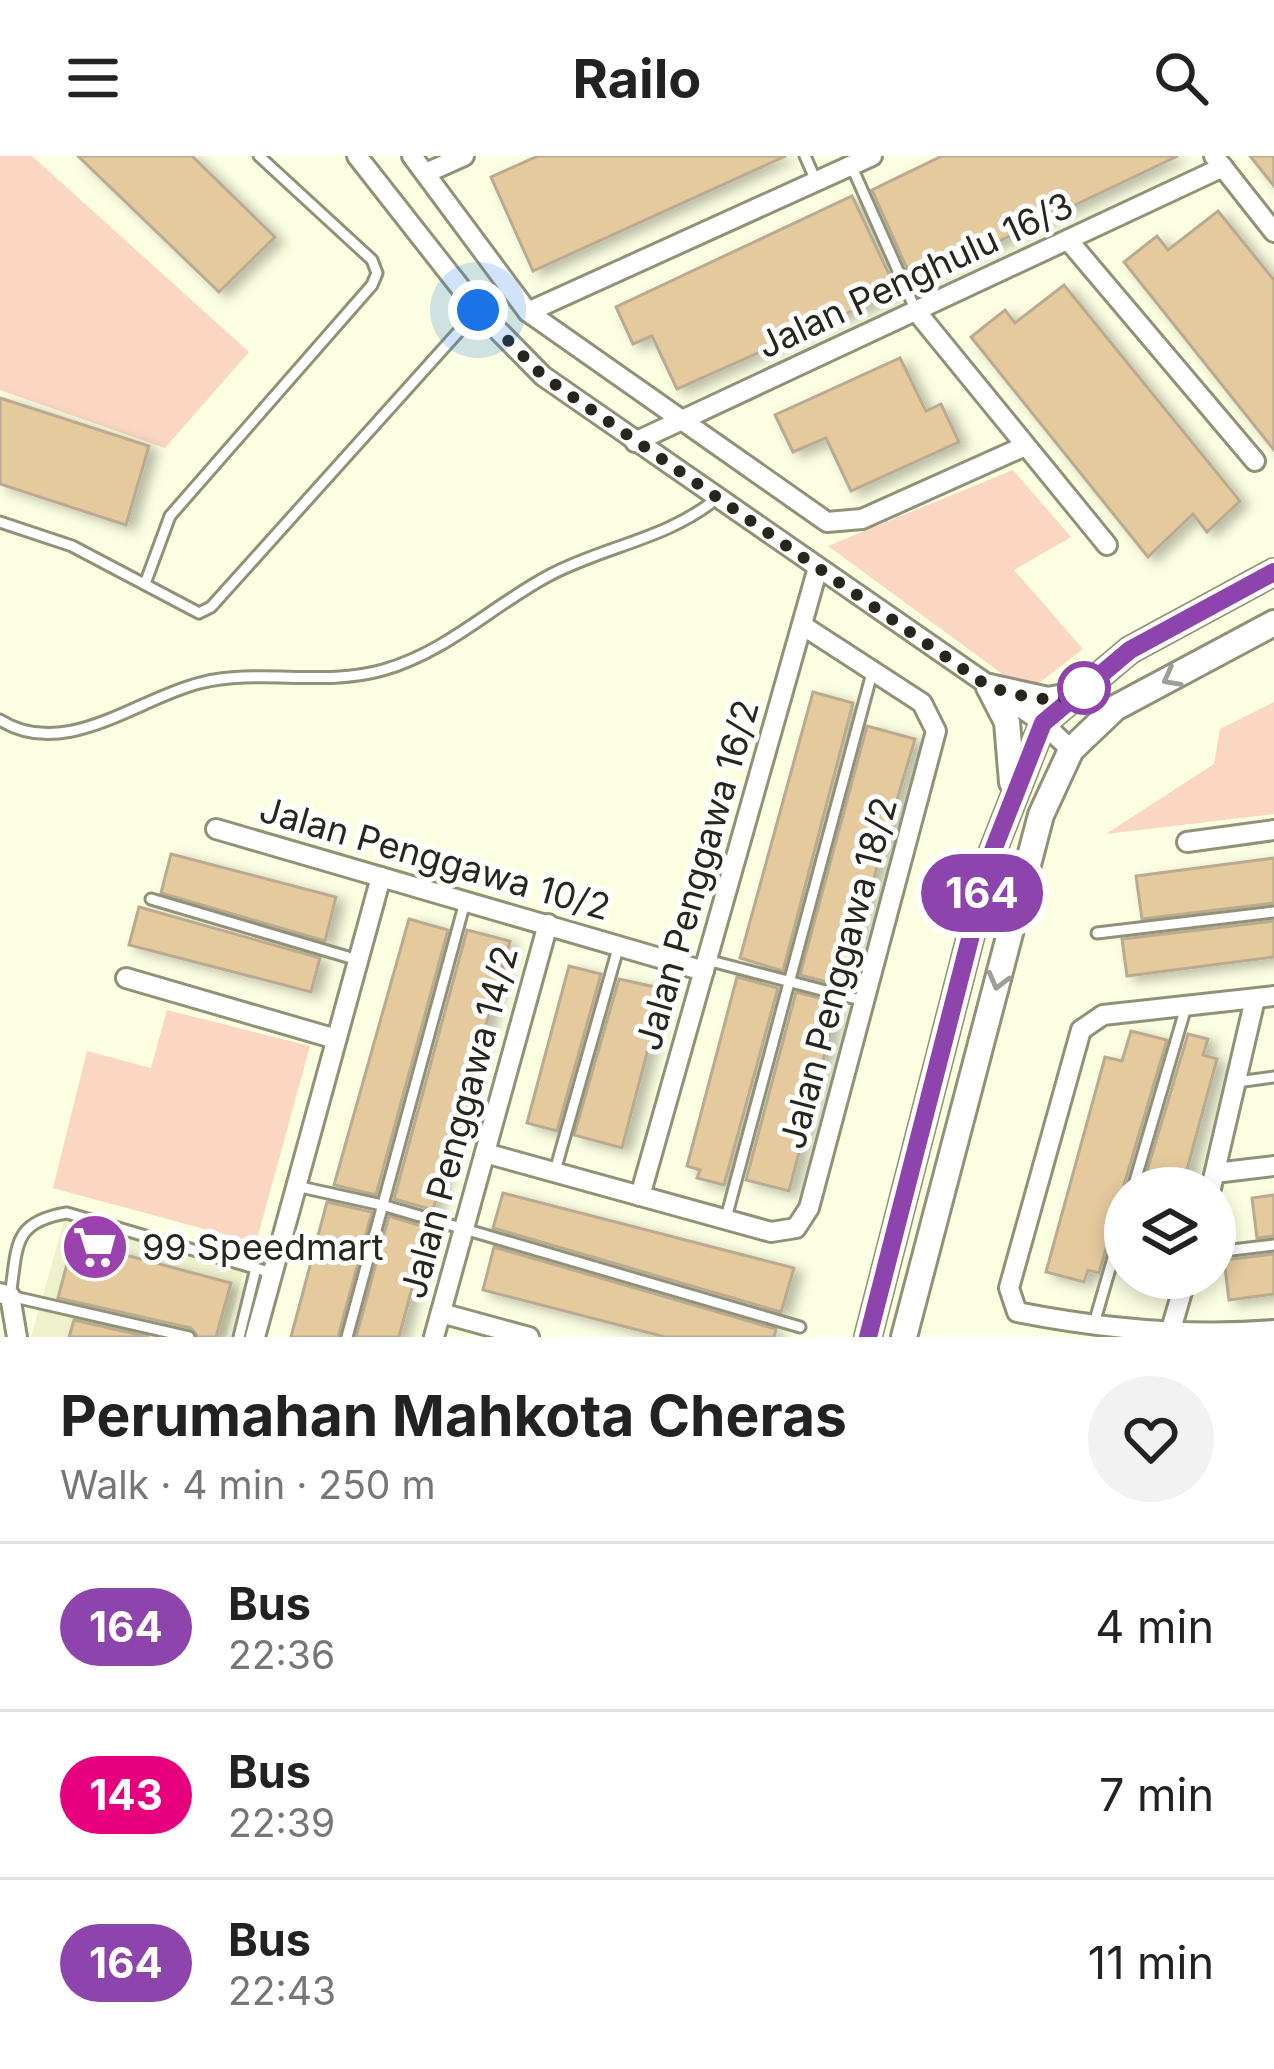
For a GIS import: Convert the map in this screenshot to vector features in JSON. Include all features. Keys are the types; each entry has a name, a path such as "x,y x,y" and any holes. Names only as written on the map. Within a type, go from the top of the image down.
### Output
{"main road":[{"path":"868,1337 992,853 1043,723 1130,650 1274,572"},
{"path":"908,1336 1041,815 1071,750 1115,708 1274,623"},
{"path":"989,687 1048,700 1076,695"},
{"path":"989,687 1013,748 1011,801"}],"street":[{"path":"357,156 478,310 543,376 817,571 1043,723 1071,750"},
{"path":"412,156 528,313 827,522 862,519 1025,446"},
{"path":"426,173 464,156"},
{"path":"528,313 872,156"},
{"path":"1219,162 1274,232"},
{"name":"Jalan Penghulu 16/3","path":"635,442 1069,240 1219,162"},
{"path":"1069,240 1255,461"},
{"path":"916,311 1107,545"},
{"name":"Jalan Penggawa 16/2","path":"640,1196 817,571"},
{"path":"802,625 873,670"},
{"name":"Jalan Penggawa 18/2","path":"726,1218 771,1232 796,1228 809,1208 867,1002 936,731 922,703 873,670"},
{"name":"Jalan Penggawa 10/2","path":"216,829 619,945 705,965"},
{"path":"1187,842 1274,830"},
{"path":"256,1337 264,1270 296,1186 381,877"},
{"name":"Jalan Penggawa 14/2","path":"434,1337 548,924"},
{"path":"126,978 336,1039"},
{"path":"1216,1167 1264,997 1102,1015 1081,1030 1009,1288 1017,1312 1093,1328 1170,1334 1274,1330"},
{"path":"484,1154 726,1218"},
{"path":"1236,1175 1274,1166"},
{"path":"5,1295 17,1337"},
{"path":"1170,1334 1180,1299"},
{"path":"440,1313 529,1337"}],"lane":[{"path":"146,581 170,516 372,285 377,273 372,260 259,156"},
{"path":"805,156 816,182"},
{"path":"851,166 916,311"},
{"path":"0,522 72,546 146,581 200,614 478,310"},
{"path":"0,720 57,732 113,721 146,701 206,681 333,678 382,670 490,618 553,573 689,521 716,500"},
{"path":"726,1218 873,670"},
{"path":"151,898 358,960"},
{"path":"346,1337 466,901"},
{"path":"1097,933 1274,912"},
{"path":"555,1173 619,945"},
{"path":"705,965 789,979 867,1002"},
{"path":"1139,1167 1186,1007"},
{"path":"1237,1082 1274,1078"},
{"path":"296,1186 382,1205 800,1327"},
{"path":"189,1337 5,1295 26,1227 35,1218 67,1213 264,1270 239,1337"},
{"path":"1236,1250 1274,1245"},
{"path":"1093,1328 1104,1290"}],"shaded area":[{"path":"0,156 32,156 249,352 165,448 0,390"},
{"path":"1013,470 1071,537 1014,570 1083,649 1027,692 828,546"},
{"path":"1274,702 1274,814 1106,834 1214,764 1220,729"},
{"path":"167,1010 310,1046 256,1243 53,1188 87,1051 151,1068"},
{"path":"65,1218 244,1269 226,1337 31,1337"}],"building":[{"path":"78,156 192,156 275,237 219,292"},
{"path":"538,156 786,156 533,271 491,177"},
{"path":"942,156 1178,156 913,282 872,190"},
{"path":"1250,156 1274,156 1274,186"},
{"path":"852,196 897,291 677,389 652,336 633,344 616,307"},
{"path":"1218,211 1274,280 1274,450 1124,262 1157,236 1168,250"},
{"path":"1064,285 1240,501 1207,532 1193,514 1148,557 971,337 1005,310 1015,323"},
{"path":"900,358 926,411 941,404 959,442 851,491 826,438 793,452 775,415"},
{"path":"0,398 149,446 126,525 0,484"},
{"path":"813,692 853,703 783,971 740,958"},
{"path":"867,726 915,739 842,986 800,975"},
{"path":"171,854 336,897 325,941 161,893"},
{"path":"1274,858 1274,903 1142,919 1136,876"},
{"path":"139,907 320,958 311,992 129,945"},
{"path":"409,919 448,930 376,1195 334,1185"},
{"path":"1274,921 1274,957 1127,976 1122,939"},
{"path":"467,930 510,941 433,1210 394,1199"},
{"path":"569,966 601,974 557,1131 527,1123"},
{"path":"737,977 778,988 724,1185 697,1178 700,1170 687,1166"},
{"path":"619,979 664,989 622,1148 574,1135"},
{"path":"796,992 838,1003 789,1191 746,1180"},
{"path":"1131,1031 1167,1040 1129,1167 1104,1167 1104,1256 1099,1273 1088,1270 1084,1282 1046,1272 1105,1057 1122,1061"},
{"path":"1188,1034 1208,1039 1203,1055 1217,1059 1188,1167 1148,1167"},
{"path":"503,1193 794,1268 781,1312 493,1228"},
{"path":"1274,1195 1274,1236 1257,1238 1252,1198"},
{"path":"327,1202 372,1212 338,1337 291,1337"},
{"path":"389,1216 428,1228 399,1337 356,1337"},
{"path":"73,1241 231,1283 216,1337 198,1337 191,1328 58,1298"},
{"path":"494,1247 776,1329 774,1337 665,1337 483,1290"},
{"path":"1274,1254 1274,1294 1229,1300 1236,1299 1236,1259"},
{"path":"74,1320 149,1337 69,1337"}],"bus line":[{"name":"164","path":"868,1337 992,853 1043,723 1130,650 1274,572"}],"place":[{"name":"99 Speedmart","path":"95,1247"}],"route":[{"path":"478,310 543,376 989,687 1048,700 1076,695 1084,688"}]}
